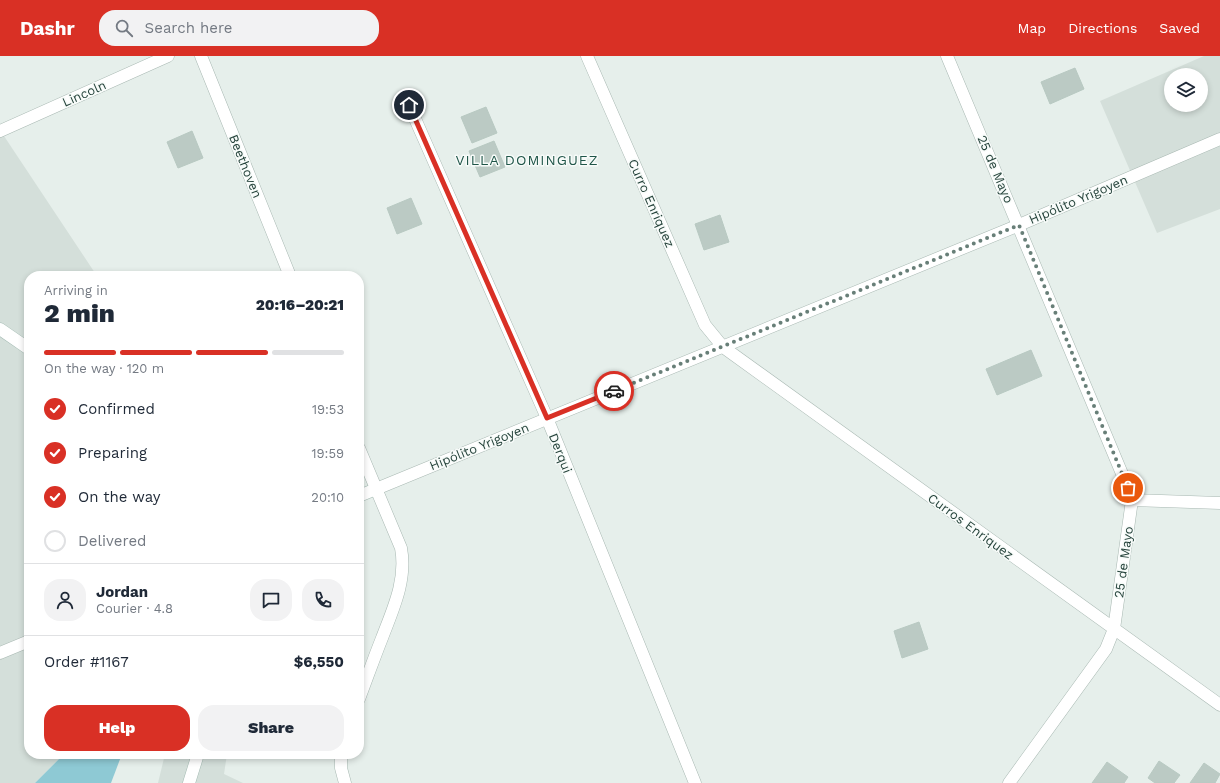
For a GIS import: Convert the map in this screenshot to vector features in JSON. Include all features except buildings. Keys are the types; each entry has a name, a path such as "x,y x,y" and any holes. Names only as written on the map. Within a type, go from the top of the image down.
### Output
{"street":[{"name":"Lincoln","path":"0,131 168,56"},
{"name":"Beethoven","path":"201,56 288,271"},
{"name":"Curro Enriquez","path":"587,56 705,324 723,347"},
{"name":"25 de Mayo","path":"948,56 1132,500 1114,629 1106,649 1009,783"},
{"name":"Derqui","path":"409,105 547,418 695,783"},
{"name":"Hipólito Yrigoyen","path":"364,494 1019,225 1220,139"},
{"path":"0,329 24,346"},
{"name":"Curros Enriquez","path":"723,347 1220,705"},
{"path":"364,460 401,548 403,561 402,580 397,598 364,686"},
{"path":"1132,500 1220,503"},
{"path":"0,653 24,643"},
{"path":"189,783 196,759"},
{"path":"341,759 341,768 345,783"}],"shaded area":[{"path":"1204,56 1220,56 1220,209 1157,233 1100,101 1164,73 1164,112 1208,112 1208,68 1176,68"},
{"path":"0,130 94,271 24,271 24,759 59,759 35,783 0,783"},
{"path":"164,759 226,759 224,774 243,783 158,783"}],"water":[{"path":"59,759 120,759 111,783 35,783"}],"way so far":[{"path":"614,391 1019,225 1128,488"}],"district":[{"name":"VILLA DOMINGUEZ","path":"527,160"}],"route":[{"path":"409,105 547,418 614,391"}]}
